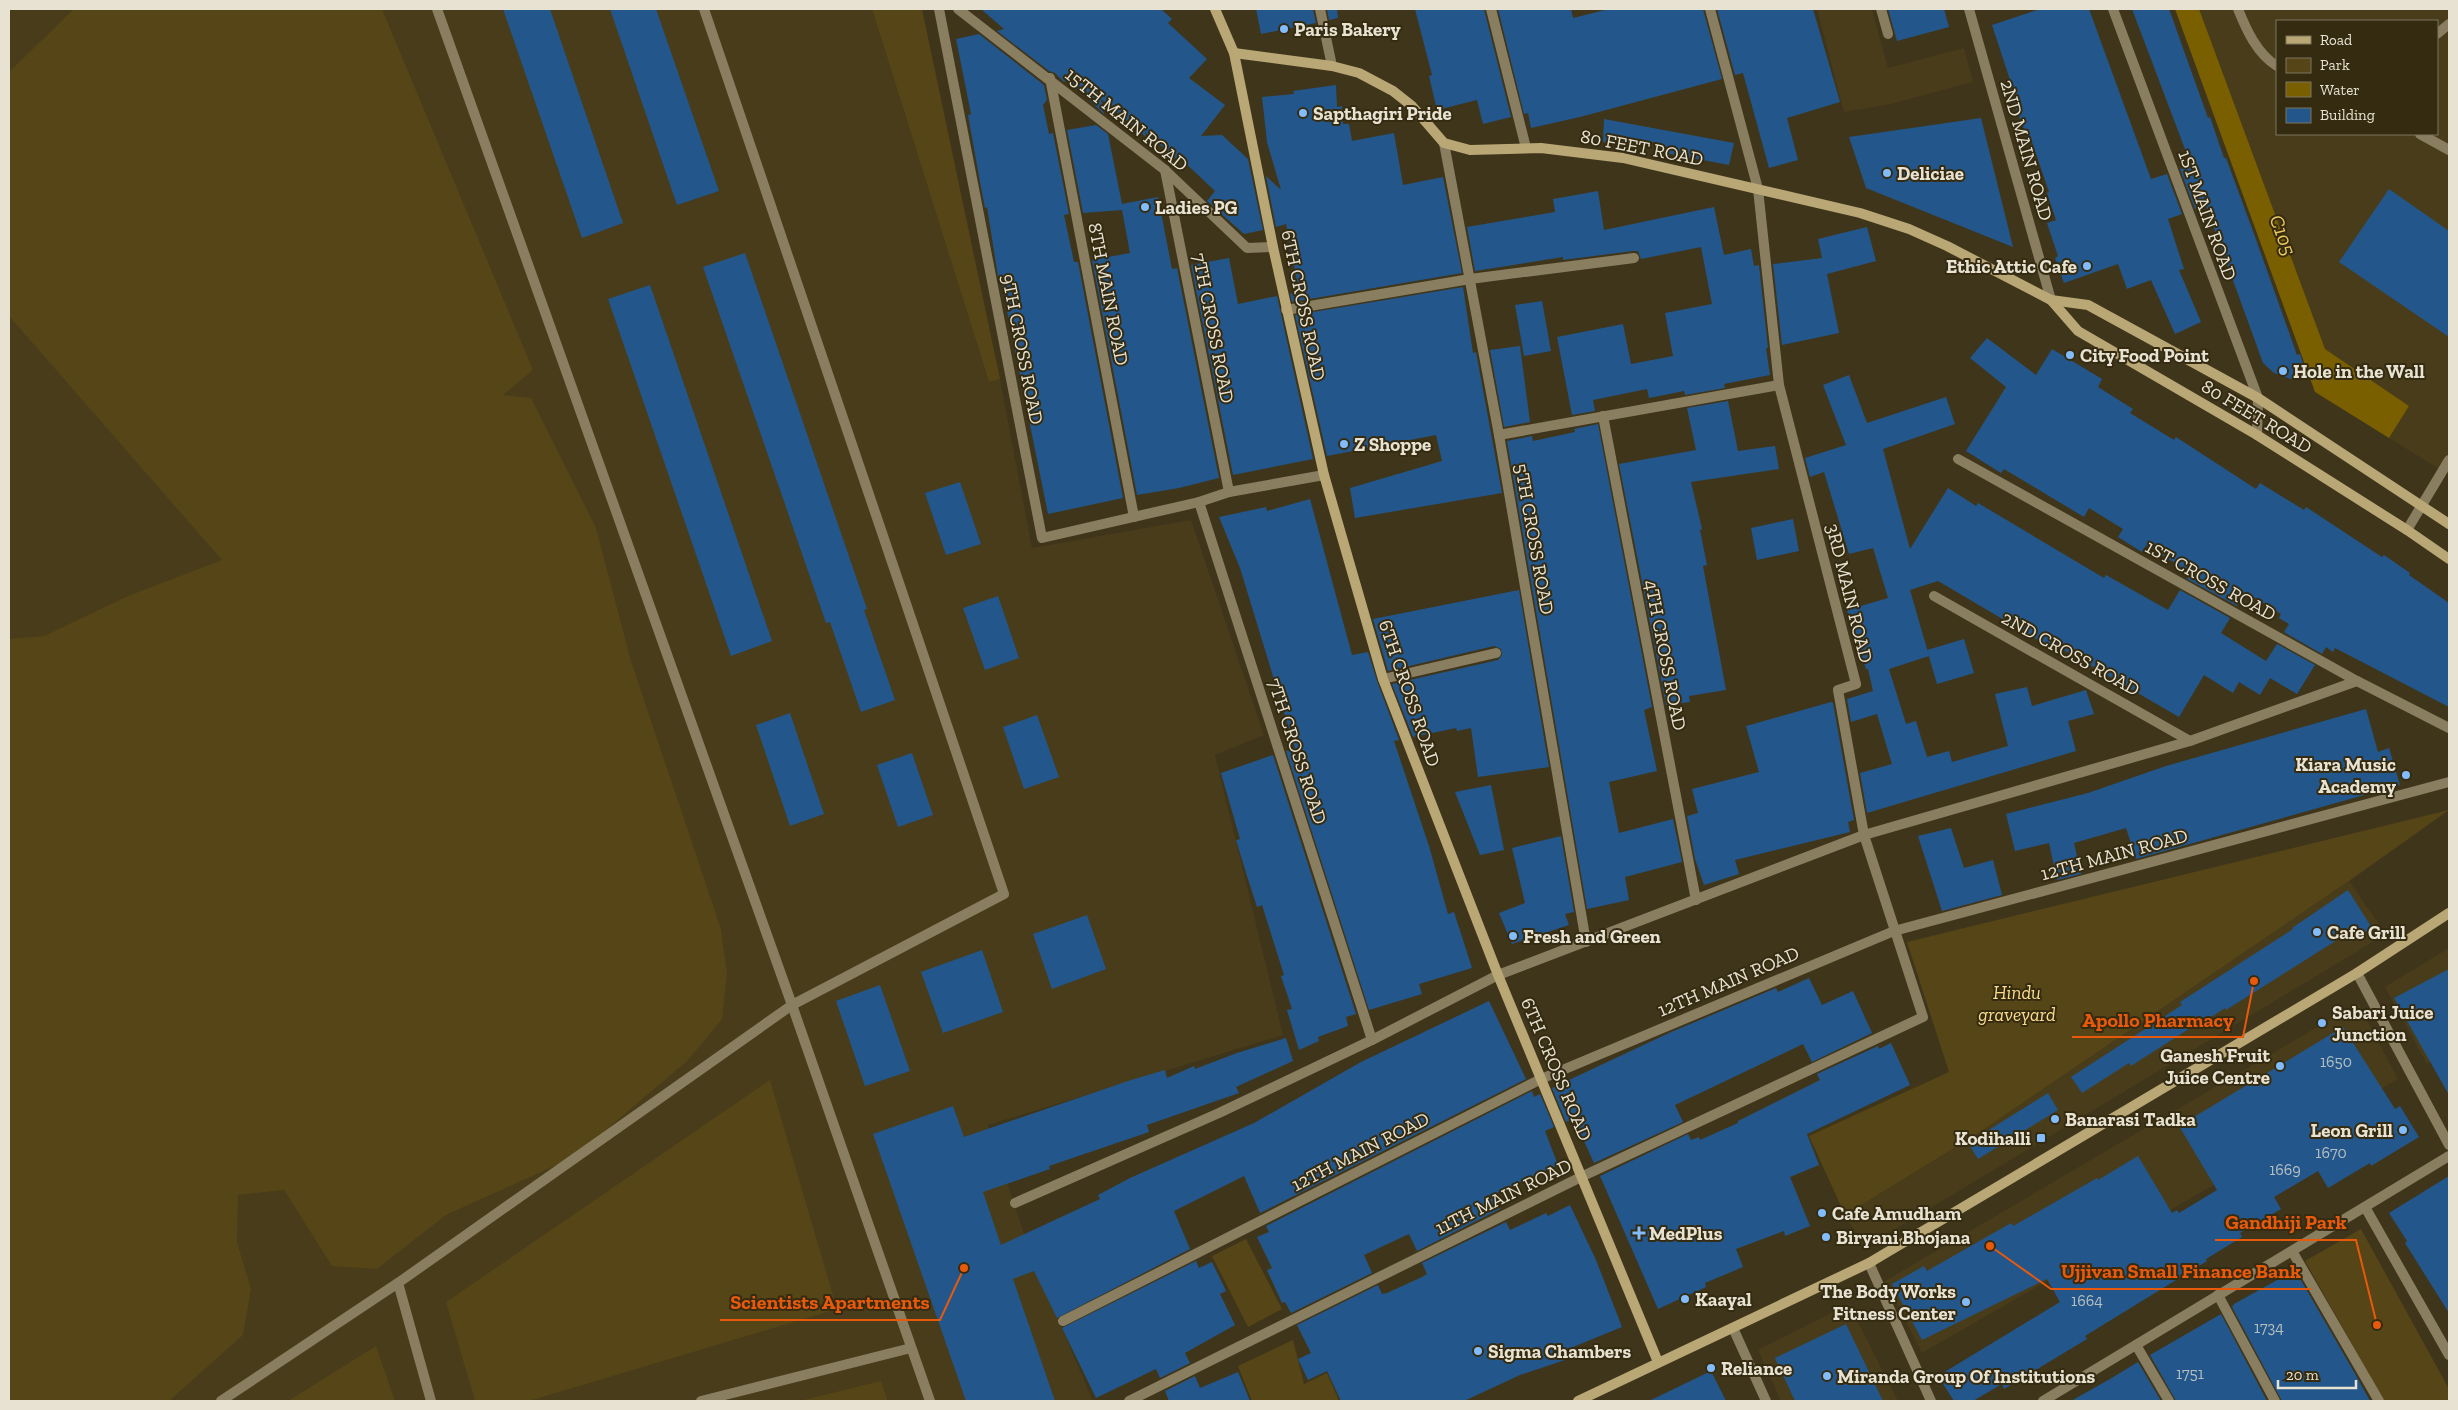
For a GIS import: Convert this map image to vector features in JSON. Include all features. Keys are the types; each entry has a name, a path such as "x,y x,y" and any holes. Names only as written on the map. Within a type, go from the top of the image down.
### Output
{"street":[{"path":"437,9 792,1005 930,1401"},
{"path":"221,1401 398,1282 792,1005 1004,894 881,531 798,278 704,9"},
{"name":"9TH CROSS ROAD","path":"939,9 1042,538 1199,502"},
{"name":"15TH MAIN ROAD","path":"958,9 1050,78 1166,170 1247,248 1273,247"},
{"name":"6TH CROSS ROAD","path":"1215,9 1234,54 1286,310 1324,475 1383,679 1498,975 1583,1176 1658,1362"},
{"path":"1320,9 1332,66"},
{"path":"1491,9 1526,148"},
{"name":"3RD MAIN ROAD","path":"1710,9 1758,189 1779,385 1856,684 1838,690 1864,835 1923,1017"},
{"path":"1881,9 1888,34"},
{"name":"2ND MAIN ROAD","path":"1969,9 2050,300"},
{"name":"1ST MAIN ROAD","path":"2113,9 2258,398 2258,435"},
{"path":"2238,9 2246,31 2269,61 2276,65"},
{"path":"2438,33 2449,24"},
{"path":"1234,54 1332,66 1359,73 1393,91 1412,106 1444,143"},
{"name":"8TH MAIN ROAD","path":"1050,78 1134,517"},
{"path":"2422,135 2447,145"},
{"name":"80 FEET ROAD","path":"1444,143 1470,150 1562,149 1623,158 1860,213 1909,229 1948,246 2050,300 2078,331 2258,435 2449,559"},
{"name":"5TH CROSS ROAD","path":"1444,143 1499,434 1586,942"},
{"name":"7TH CROSS ROAD","path":"1166,170 1229,492"},
{"path":"1286,310 1470,279 1634,258"},
{"name":"80 FEET ROAD","path":"2050,300 2088,304 2258,398 2423,505 2449,524"},
{"path":"1499,434 1779,385"},
{"name":"4TH CROSS ROAD","path":"1603,416 1696,900"},
{"name":"1ST CROSS ROAD","path":"1958,459 2357,681 2449,728"},
{"path":"2407,530 2449,460"},
{"path":"1199,502 1229,492 1324,475"},
{"name":"7TH CROSS ROAD","path":"1199,502 1372,1040"},
{"name":"2ND CROSS ROAD","path":"1934,596 2190,741"},
{"path":"1383,679 1496,653"},
{"path":"1015,1203 1210,1116 1372,1040 1498,975 1864,835 2190,741 2357,681"},
{"name":"12TH MAIN ROAD","path":"1063,1321 1541,1078 1894,931 2449,782"},
{"path":"1580,1401 1658,1362 1870,1263 2357,973 2449,913"},
{"path":"2357,973 2449,1145"},
{"name":"11TH MAIN ROAD","path":"1129,1401 1583,1176 1923,1017"},
{"path":"2043,1401 2060,1397 2136,1345 2449,1156"},
{"path":"2365,1206 2449,1355"},
{"path":"2292,1251 2379,1401"},
{"path":"1870,1263 1931,1401"},
{"path":"398,1282 432,1401"},
{"path":"2218,1295 2275,1401"},
{"path":"1733,1328 1766,1401"},
{"path":"2136,1345 2169,1401"},
{"path":"701,1401 911,1348"}],"shaded area":[{"path":"9,9 872,9 989,382 1000,379 1032,548 1191,520 1264,735 1215,755 1283,1035 988,1125 1032,1258 1093,1401 9,1401"},
{"path":"1817,9 1872,9 1888,68 1964,48 1973,82 1891,104 1844,112"},
{"path":"2199,9 2449,9 2449,475 2389,438 2409,406 2325,349"},
{"path":"2349,881 2386,934 1864,1248 1845,1215 1977,1134"},
{"path":"2449,948 2449,1051 2427,1064 2385,987"},
{"path":"2358,1003 2398,1079 1922,1353 1885,1281"},
{"name":"Miranda Group Of Institutions","path":"1849,1304 1898,1401 1781,1401 1758,1350"}],"green space":[{"path":"74,9 382,9 533,370 503,395 531,398 596,528 631,661 721,929 727,974 722,1019 687,1061 574,1157 446,1215 377,1269 332,1266 284,1190 238,1195 237,1242 251,1289 243,1335 169,1401 9,1401 9,639 44,636 128,596 222,560 9,316 9,72"},
{"path":"872,9 922,9 1000,379 989,382"},
{"name":"Hindu graveyard","path":"2449,810 2349,881 1977,1134 1845,1215 1809,1136 1949,1072 1907,942"},
{"path":"770,1080 837,1309 529,1401 475,1401 446,1302"},
{"path":"2361,1229 2449,1389 2449,1401 2384,1401 2305,1261"},
{"path":"1246,1239 1282,1309 1248,1327 1212,1256"},
{"path":"1293,1340 1304,1384 1327,1373 1339,1401 1252,1401 1238,1366"},
{"path":"376,1346 395,1401 288,1401"},
{"path":"881,1381 888,1401 800,1401"}],"water":[{"path":"2175,9 2199,9 2325,349 2409,406 2389,438 2315,392"}],"building":[{"path":"503,9 550,9 623,223 582,238"},
{"path":"610,9 656,9 719,191 677,205"},
{"path":"981,9 1161,9 1172,19 1168,23 1207,59 1189,78 1225,105 1201,136 1222,135 1248,159 1263,230 1244,234 1207,201 1215,191 1181,159 1179,161 1145,132 1146,137 1101,99 1104,114 1067,79 1064,82 1055,73 1049,71 997,31 1004,29"},
{"path":"1256,9 1313,9 1316,23 1261,34"},
{"path":"1327,9 1337,9 1338,18 1329,20"},
{"path":"1415,9 1484,9 1511,117 1483,124 1477,100 1437,110 1429,76 1432,75"},
{"path":"1498,9 1571,9 1573,18 1609,9 1703,9 1722,79 1580,117 1531,128 1528,113 1524,114"},
{"path":"1717,9 1813,9 1840,102 1787,118 1798,160 1769,168 1743,73 1735,75"},
{"path":"1888,9 1944,9 1949,27 1897,41"},
{"path":"2040,9 2089,9 2151,179 2167,174 2182,214 2168,219 2184,269 2179,270 2201,322 2175,334 2151,280 2127,289 2118,264 2064,283 2055,258 2058,256 2047,223 2056,220 2047,193 2049,192 2030,136 2027,137 2007,85 2011,83 1992,25"},
{"path":"2132,9 2169,9 2208,118 2210,117 2224,158 2226,158 2297,355 2300,354 2306,374 2291,379 2274,373 2263,363 2206,206 2195,209 2180,169 2191,165"},
{"path":"979,34 1044,85 1047,100 1043,105 1049,134 1053,133 1069,214 1064,215 1074,262 1078,262 1123,498 1048,514 1000,276 998,276 987,207 985,208 968,115 971,114 956,39"},
{"path":"1336,85 1337,107 1342,106 1343,124 1349,124 1352,141 1394,133 1403,185 1443,177 1462,273 1292,302 1290,294 1299,292 1286,224 1276,227 1266,176 1281,190 1267,142 1262,97 1294,94 1293,91"},
{"path":"1981,118 2013,247 1866,188 1849,137"},
{"path":"1604,119 1734,143 1729,165 1655,151 1657,142 1603,142"},
{"path":"1096,125 1108,134 1122,204 1158,197 1172,269 1177,268 1219,478 1179,488 1137,495 1092,260 1130,253 1122,210 1083,213 1067,130"},
{"path":"2389,189 2449,231 2449,337 2339,262"},
{"path":"1598,191 1604,230 1714,207 1724,255 1751,249 1754,266 1759,265 1770,375 1724,384 1725,388 1685,395 1684,391 1649,398 1647,389 1593,400 1595,411 1572,415 1557,337 1623,324 1631,364 1673,356 1665,313 1712,304 1701,247 1641,259 1638,251 1633,251 1563,260 1563,257 1475,271 1467,227 1555,212 1553,199"},
{"path":"1867,227 1876,261 1827,274 1839,333 1782,345 1773,264 1822,258 1818,239"},
{"path":"745,253 867,609 864,610 895,700 861,712 830,622 826,623 703,267"},
{"path":"1229,258 1238,304 1277,296 1313,459 1233,475 1191,265"},
{"path":"650,285 772,641 731,656 608,299"},
{"path":"1463,287 1473,353 1476,352 1502,493 1355,518 1350,488 1442,461 1436,435 1327,456 1295,315"},
{"path":"1542,301 1551,351 1524,356 1515,305"},
{"path":"1987,338 2036,375 2052,349 2102,379 2098,387 2133,409 2130,413 2174,440 2176,437 2256,489 2260,483 2304,510 2306,507 2382,557 2384,555 2449,603 2449,707 2335,648 2333,652 2326,647 2322,654 2284,632 2289,624 2279,618 2281,614 2246,592 2237,606 2187,579 2191,573 2146,545 2142,552 2118,537 2123,529 2089,508 2084,517 2004,469 2001,473 1966,451 2006,387 1970,358"},
{"path":"1520,346 1530,422 1504,427 1490,350"},
{"path":"1849,375 1867,423 1946,397 1955,424 1883,449 1910,549 1948,488 1976,506 1978,503 2104,578 2106,575 2168,610 2180,590 2230,618 2221,633 2266,661 2277,644 2315,665 2297,694 2270,678 2260,695 2239,682 2233,693 2204,675 2179,717 2057,646 2055,650 1938,581 1910,590 1929,656 1889,669 1906,724 1916,721 1927,757 1949,751 1952,762 2008,746 1995,694 2027,687 2032,706 2086,690 2094,714 2068,721 2076,751 1867,813 1860,773 1892,764 1877,714 1851,722 1847,699 1873,691 1868,669 1866,669 1860,650 1858,650 1847,610 1888,598 1873,548 1849,554 1824,472 1810,477 1805,458 1846,445 1823,385"},
{"path":"1728,401 1738,451 1775,446 1779,469 1691,482 1702,529 1700,530 1707,565 1703,566 1726,690 1689,696 1690,702 1666,705 1619,464 1696,450 1687,408"},
{"path":"1598,424 1652,707 1644,710 1657,771 1609,782 1619,833 1673,819 1682,862 1625,877 1629,900 1587,909 1507,441 1532,436 1533,441 1575,432 1574,429"},
{"path":"960,482 981,544 946,555 925,493"},
{"path":"1310,499 1352,655 1368,652 1399,740 1394,741 1429,846 1448,914 1454,912 1472,968 1419,984 1422,994 1369,1010 1286,751 1295,748 1240,568 1219,517 1266,507 1267,511"},
{"path":"1793,519 1799,551 1757,560 1751,528"},
{"path":"1519,590 1549,767 1478,777 1471,728 1457,731 1456,728 1413,737 1392,684 1498,660 1502,655 1501,649 1494,646 1388,671 1373,619"},
{"path":"998,596 1019,658 985,670 963,608"},
{"path":"1964,639 1974,673 1937,684 1927,650"},
{"path":"1833,703 1854,820 1848,822 1850,832 1735,860 1739,874 1704,885 1695,859 1687,816 1698,813 1692,789 1759,772 1746,726"},
{"path":"2366,709 2378,752 2389,748 2400,785 2136,859 2126,828 2074,843 2081,874 2057,880 2049,843 2015,851 2006,814 2088,793 2166,766"},
{"path":"790,713 824,814 790,826 756,725"},
{"path":"1037,715 1059,777 1024,789 1003,727"},
{"path":"912,753 933,815 898,827 877,765"},
{"path":"1273,755 1356,1014 1346,1017 1348,1026 1318,1037 1319,1041 1299,1050 1287,1010 1292,1009 1281,976 1284,975 1262,905 1257,907 1247,876 1236,840 1240,839 1221,773"},
{"path":"1491,785 1504,850 1480,855 1455,792"},
{"path":"1951,828 1964,868 1993,860 2002,895 1942,911 1918,836"},
{"path":"1561,836 1574,912 1565,914 1569,925 1512,944 1499,913 1525,903 1512,848"},
{"path":"2348,890 2372,928 2349,942 2345,935 2226,1010 2225,1008 2196,1027 2195,1025 2131,1066 2129,1063 2082,1093 2071,1077 2182,1005 2180,1002 2293,929"},
{"path":"1087,915 1106,969 1052,989 1033,934"},
{"path":"982,950 1003,1012 943,1033 921,972"},
{"path":"2449,969 2449,1095 2394,998"},
{"path":"1809,978 1822,1005 1853,991 1872,1033 1812,1062 1803,1044 1675,1105 1683,1122 1594,1163 1574,1119 1566,1122 1552,1088 1669,1033 1776,988 1778,992"},
{"path":"880,985 910,1071 865,1086 836,1001"},
{"path":"1489,1001 1526,1079 1260,1213 1244,1176 1174,1211 1190,1249 1057,1318 1034,1271 1013,1279 1055,1401 966,1401 873,1134 953,1106 964,1137 1131,1080 1165,1070 1167,1078 1194,1066 1195,1069 1237,1053 1286,1038 1293,1061 1236,1087 1239,1093 1147,1125 1149,1132 1049,1166 1050,1169 983,1192 1001,1245 1100,1199 1098,1195 1130,1178 1254,1123 1361,1062"},
{"path":"2343,1027 2395,1109 2400,1106 2419,1137 2371,1166 2370,1163 2328,1188 2318,1171 2274,1197 2281,1209 2240,1233 2242,1237 2206,1259 2207,1261 2085,1336 2087,1339 2004,1389 2002,1384 1973,1401 1954,1401 1938,1376 2060,1302 2047,1279 1922,1340 1892,1284 1924,1266 1927,1271 2011,1223 2013,1226 2138,1156 2172,1213 2177,1210 2179,1213 2217,1190 2179,1126"},
{"path":"1891,1043 1910,1085 1807,1134 1819,1165 1790,1177 1810,1226 1785,1236 1784,1231 1736,1249 1743,1267 1705,1283 1706,1287 1658,1309 1600,1176 1688,1134 1691,1140 1699,1137 1700,1140 1738,1123 1738,1121 1820,1080 1817,1074 1878,1046 1879,1049"},
{"path":"1532,1091 1534,1097 1540,1094 1554,1127 1545,1131 1558,1165 1494,1194 1500,1209 1417,1251 1409,1234 1364,1255 1372,1273 1291,1313 1285,1302 1282,1303 1267,1270 1272,1268 1257,1237 1269,1232 1266,1226"},
{"path":"2048,1093 2058,1110 1978,1159 1968,1143"},
{"path":"2449,1176 2449,1313 2405,1243 2407,1241 2389,1213"},
{"path":"1570,1205 1596,1260 1622,1327 1568,1349 1571,1358 1520,1375 1464,1401 1341,1401 1327,1371 1308,1380 1298,1359 1311,1353 1297,1325 1378,1285 1382,1294 1422,1277 1427,1274 1422,1263 1506,1222 1510,1230 1546,1213 1548,1216"},
{"path":"1196,1261 1199,1268 1212,1262 1226,1291 1220,1294 1235,1325 1185,1353 1190,1363 1160,1378 1156,1369 1096,1398 1062,1328"},
{"path":"2295,1270 2370,1401 2282,1401 2232,1307 2234,1304"},
{"path":"2221,1314 2267,1401 2176,1401 2150,1355"},
{"name":"Miranda Group Of Institutions","path":"1846,1324 1883,1401 1795,1401 1775,1358"},
{"path":"2138,1362 2161,1401 2071,1401 2110,1379"},
{"path":"1711,1371 1726,1401 1649,1401"},
{"path":"1238,1372 1250,1401 1169,1401 1165,1391 1195,1376 1200,1388"}],"place":[{"name":"Paris Bakery","path":"1284,29"},
{"name":"Sapthagiri Pride","path":"1303,113"},
{"name":"Deliciae","path":"1887,173"},
{"name":"Ladies PG","path":"1145,207"},
{"name":"Ethic Attic Cafe","path":"2087,266"},
{"name":"City Food Point","path":"2070,355"},
{"name":"Hole in the Wall","path":"2283,371"},
{"name":"Z Shoppe","path":"1344,444"},
{"name":"Kiara Music Academy","path":"2406,775"},
{"name":"Cafe Grill","path":"2317,932"},
{"name":"Fresh and Green","path":"1513,936"},
{"name":"Apollo Pharmacy","path":"2254,981"},
{"name":"Sabari Juice Junction","path":"2322,1023"},
{"name":"Ganesh Fruit Juice Centre","path":"2280,1066"},
{"name":"Banarasi Tadka","path":"2055,1119"},
{"name":"Leon Grill","path":"2403,1130"},
{"name":"Kodihalli","path":"2041,1138"},
{"name":"Cafe Amudham","path":"1822,1213"},
{"name":"MedPlus","path":"1639,1233"},
{"name":"Biryani Bhojana","path":"1826,1237"},
{"name":"Ujjivan Small Finance Bank","path":"1990,1246"},
{"name":"Scientists Apartments","path":"964,1268"},
{"name":"Kaayal","path":"1685,1299"},
{"name":"The Body Works Fitness Center","path":"1966,1302"},
{"name":"Gandhiji Park","path":"2377,1325"},
{"name":"Sigma Chambers","path":"1478,1351"},
{"name":"Reliance","path":"1711,1368"},
{"name":"Miranda Group Of Institutions","path":"1827,1376"}],"water label":[{"name":"C105","path":"2283,235"}]}
